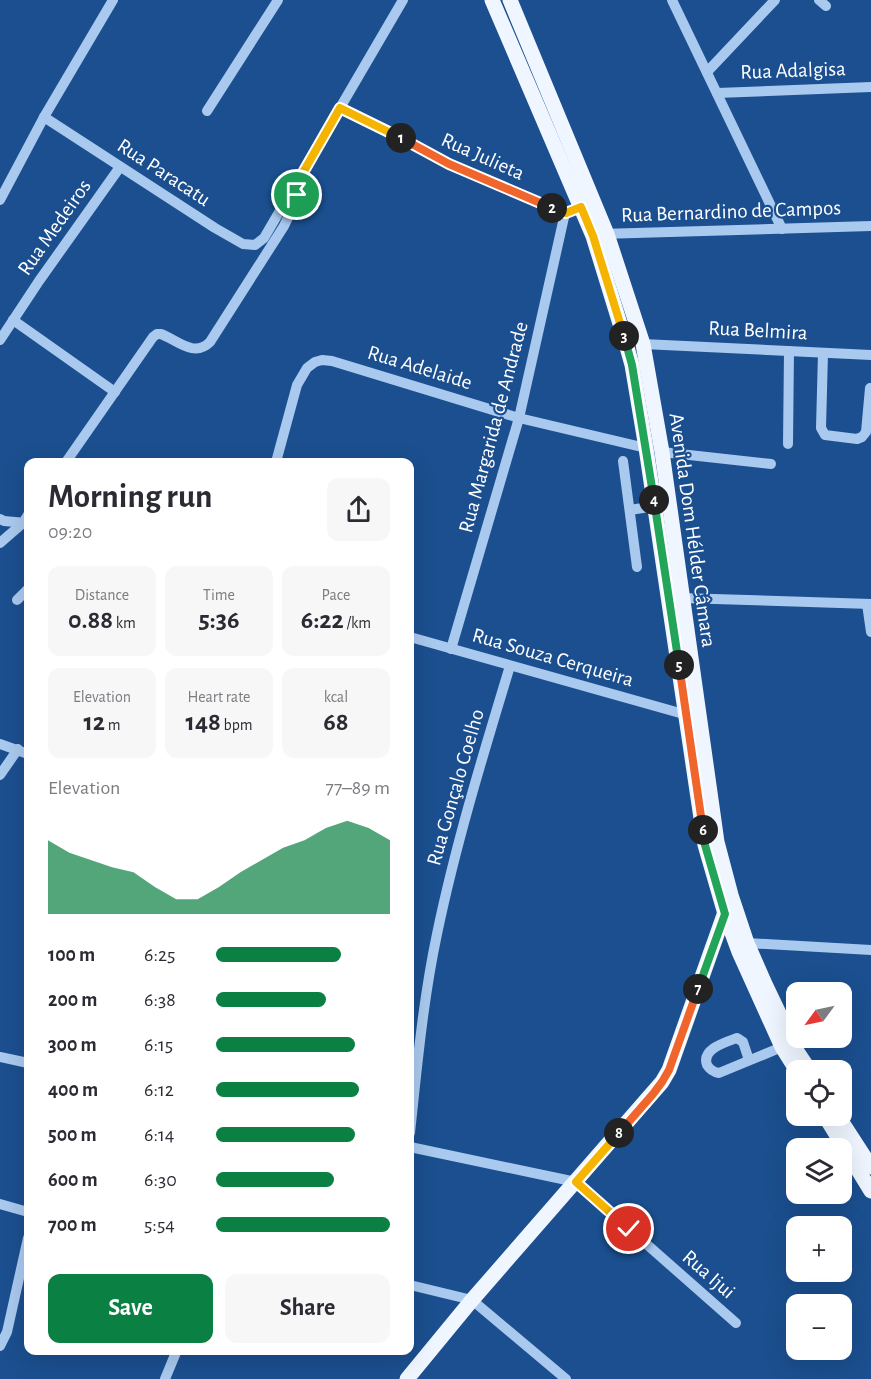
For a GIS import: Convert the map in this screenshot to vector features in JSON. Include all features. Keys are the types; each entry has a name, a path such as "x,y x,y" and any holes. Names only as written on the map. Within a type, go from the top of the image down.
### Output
{"main road":[{"name":"Avenida Dom Hélder Câmara","path":"492,0 581,207 600,235 654,450 681,598 717,842 743,947 782,1047 790,1060"},
{"name":"Avenida Dom Hélder Câmara","path":"510,0 644,344 654,450 655,507 705,845 725,914 803,1060"},
{"path":"407,1379 472,1300 662,1082 669,1070 731,895"},
{"path":"709,959 743,947"},
{"path":"831,1126 871,1191"},
{"path":"844,1126 871,1167"}],"street":[{"path":"0,200 113,0"},
{"path":"207,111 278,0"},
{"path":"69,458 153,337 161,334 189,348 202,348 210,342 284,226 297,195 297,183 403,0"},
{"path":"672,0 782,229"},
{"path":"707,72 775,0"},
{"name":"Rua Adalgisa","path":"717,93 871,87"},
{"name":"Rua Julieta","path":"340,108 449,164 566,213"},
{"name":"Rua Paracatu","path":"45,117 243,244 255,245 264,238 297,183"},
{"name":"Rua Medeiros","path":"0,340 120,167"},
{"path":"566,213 581,207"},
{"name":"Rua Margarida de Andrade","path":"451,649 519,418 566,213"},
{"name":"Rua Bernardino de Campos","path":"600,235 871,226"},
{"path":"13,320 115,392"},
{"name":"Rua Belmira","path":"644,344 871,355"},
{"path":"788,444 789,351"},
{"path":"823,353 821,428 825,435 857,439 862,437 866,432 870,388"},
{"name":"Rua Adelaide","path":"277,458 297,386 307,368 322,360 333,361 519,418 654,450 771,464"},
{"path":"623,460 637,567"},
{"path":"630,510 655,507"},
{"path":"0,519 4,521 24,520"},
{"path":"0,543 24,523"},
{"path":"17,600 24,593"},
{"path":"681,598 869,604 871,632"},
{"name":"Rua Souza Cerqueira","path":"414,638 687,715"},
{"name":"Rua Gonçalo Coelho","path":"414,1095 420,1037 436,936 459,839 510,666"},
{"path":"0,744 24,752"},
{"path":"0,776 18,749"},
{"path":"743,947 871,950"},
{"path":"749,1060 782,1047"},
{"path":"0,1057 24,1062"},
{"path":"414,1148 576,1182"},
{"name":"Rua Ijui","path":"576,1182 736,1323"},
{"path":"0,1204 24,1211"},
{"path":"0,1346 7,1332 24,1256"},
{"path":"414,1287 472,1300 566,1379"},
{"path":"165,1379 175,1355"}],"route":[{"path":"297,195 297,183 340,108 449,164 566,213 581,207 593,236 632,365 705,845 725,914 669,1070 653,1094 576,1182 629,1229"}]}
